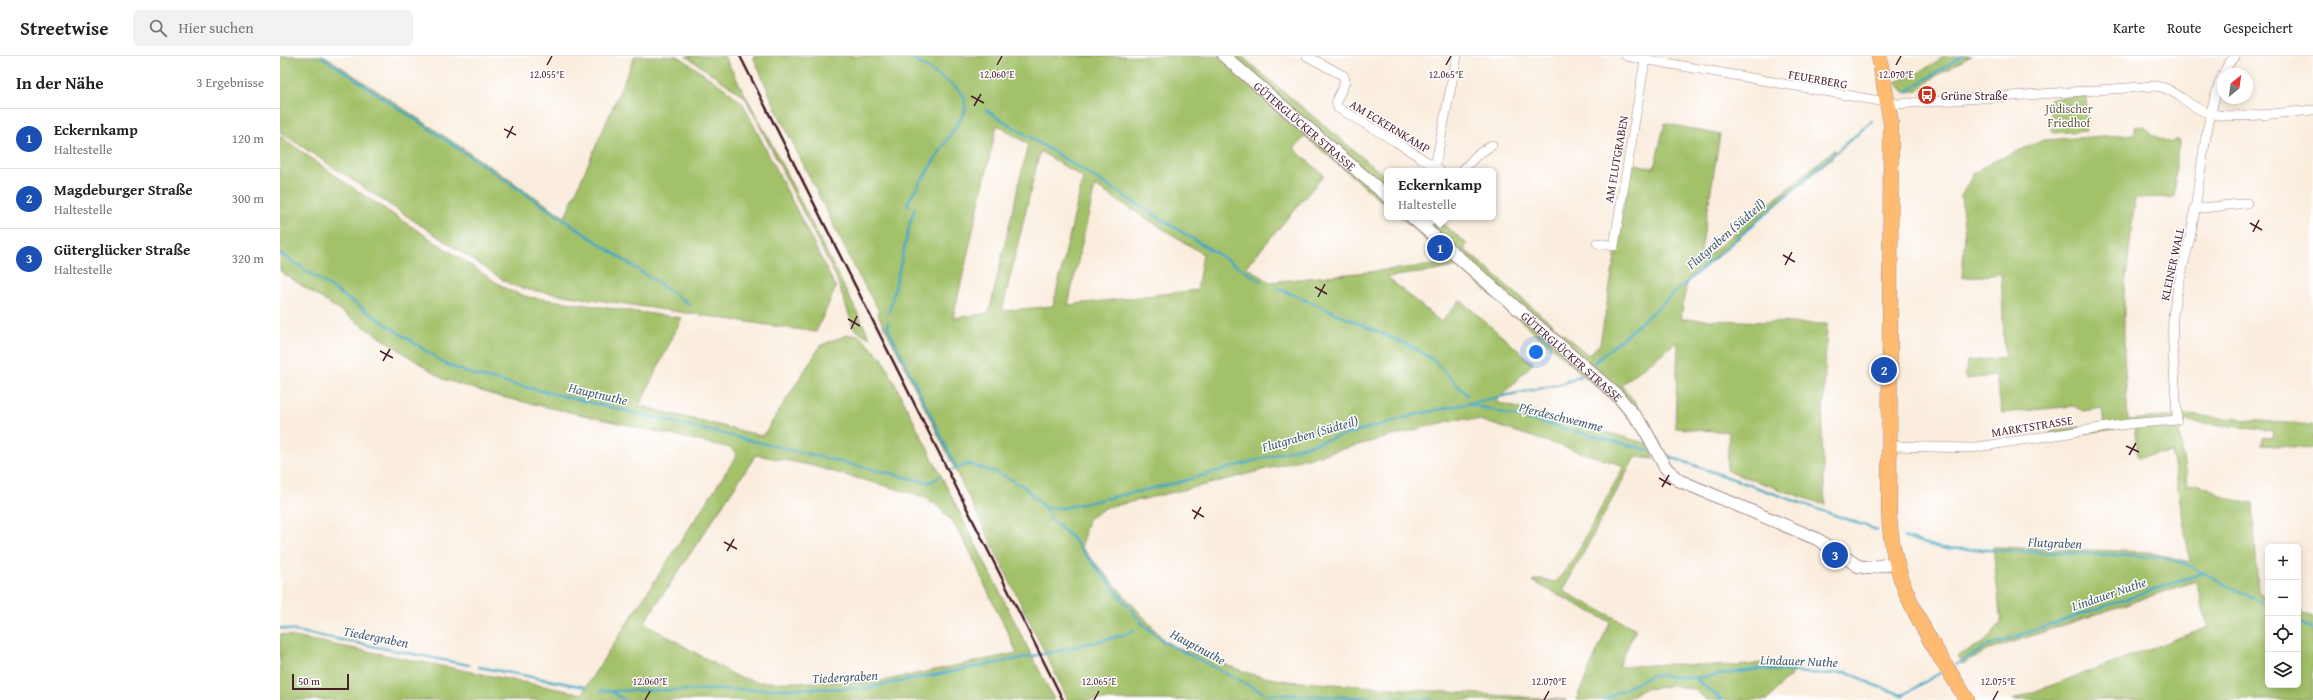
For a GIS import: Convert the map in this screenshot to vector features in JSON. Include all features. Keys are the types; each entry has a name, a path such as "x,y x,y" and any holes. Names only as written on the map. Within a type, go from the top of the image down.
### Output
{"main road":[{"path":"1879,56 1888,102 1891,142 1890,534 1895,563 1913,611 1968,700"}],"street":[{"name":"GÜTERGLÜCKER STRASSE","path":"1224,56 1384,193"},
{"name":"AM ECKERNKAMP","path":"1306,56 1344,76 1345,84 1336,101 1338,108 1396,141 1436,168"},
{"name":"AM ECKERNKAMP","path":"1438,168 1456,56"},
{"name":"FEUERBERG","path":"1626,56 1888,102"},
{"name":"KLEINER WALL","path":"2177,420 2173,316 2211,114 2222,76 2235,56"},
{"name":"AM FLUTGRABEN","path":"1597,242 1614,246 1645,60"},
{"path":"1888,102 1897,104 2155,86 2169,89 2195,107 2211,114 2313,110"},
{"path":"1465,168 1477,155 1492,145"},
{"path":"2194,209 2247,203"},
{"name":"GÜTERGLÜCKER STRASSE","path":"1415,220 1610,387 1628,406 1650,438 1670,473 1678,480 1817,539 1858,566 1869,568 1895,563"},
{"path":"1424,228 1431,220"},
{"name":"MARKTSTRASSE","path":"1890,446 1971,448 2127,424 2177,420"}],"green space":[{"path":"280,56 325,56 565,217 635,56 678,56 727,90 743,104 836,287 816,332 529,290 511,285 280,132"},
{"path":"686,56 724,56 768,137 870,338 854,329 836,277 745,97"},
{"path":"753,56 1241,56 1384,175 1384,203 1305,136 1294,149 1324,175 1246,267 1270,282 1435,265 1450,260 1403,220 1438,220 1467,244 1464,249 1588,355 1600,344 1631,163 1654,168 1665,123 1720,135 1699,263 1835,149 1833,157 1687,280 1681,319 1827,324 1822,437 1825,505 1727,471 1729,432 1675,428 1678,341 1621,385 1634,401 1662,445 1649,445 1654,459 1635,457 1563,591 1636,629 1618,667 1667,664 1738,666 1763,663 1800,668 1782,683 1768,700 1707,700 1695,690 1676,686 1644,689 1624,700 1576,700 1610,622 1532,581 1541,579 1556,582 1573,560 1624,466 1479,420 1457,419 1209,484 1105,508 1088,519 1081,547 1164,640 1173,646 1254,675 1287,681 1567,700 1068,700 877,313 879,311 856,271 776,109","holes":["997,125 1028,144 989,313 953,318","1040,151 1083,178 1053,306 1002,311","1095,186 1203,254 1197,290 1068,305","1458,266 1612,400 1633,422 1649,444 1496,402 1533,363 1460,300 1441,322 1387,277 1435,271"]},
{"path":"1945,56 1971,56 1934,77 1918,91 1904,92 1895,82 1915,75"},
{"name":"Jüdischer Friedhof","path":"2086,96 2087,131 2052,133 2050,98"},
{"path":"2144,126 2151,134 2171,143 2177,139 2180,140 2176,159 2175,197 2135,198 2124,296 2124,353 2128,420 2186,415 2313,425 2313,448 2261,445 2262,437 2272,438 2273,431 2186,421 2178,422 2187,485 2200,484 2226,498 2253,503 2258,592 2265,596 2265,688 2301,688 2301,612 2313,617 2313,700 2012,700 2208,627 2196,581 1989,650 1962,664 1957,656 1983,643 2001,623 1993,547 2148,552 2190,562 2172,452 2138,457 2134,426 2051,438 2051,431 2104,424 2102,408 2083,411 2074,406 2002,413 1996,376 1965,379 1967,361 2005,358 2001,274 1962,278 1965,235 1961,196 1974,173 1992,162 2044,140 2135,134 2135,127"},
{"path":"280,136 350,186 508,290 528,297 682,318 639,406 763,436 821,345 847,335 858,335 882,358 1054,700 280,700 280,634 583,694 588,683 737,455 731,448 497,396 443,379 280,271","holes":["756,455 805,464 922,496 935,504 955,526 963,539 1017,653 877,682 758,682 736,676 644,623"]}],"waterway":[{"path":"321,56 689,304"},
{"path":"909,56 957,88 965,99 965,112 907,203 910,205"},
{"name":"Flutgraben (Südteil)","path":"1906,92 1962,56"},
{"path":"986,110 1261,281"},
{"name":"Flutgraben (Südteil)","path":"1594,363 1872,121"},
{"path":"889,313 911,219 915,208"},
{"name":"Hauptnuthe","path":"280,253 444,363 470,374 926,482 931,482 939,477"},
{"path":"1278,288 1415,348 1432,359 1467,395"},
{"path":"888,322 887,326 957,469"},
{"name":"Flutgraben (Südteil)","path":"1046,508 1063,508 1176,483 1418,414 1561,384 1580,376"},
{"name":"Pferdeschwemme","path":"1469,404 1648,450"},
{"name":"Lindauer Nuthe","path":"1668,456 1877,530"},
{"name":"Hauptnuthe","path":"952,470 968,464 998,473 1023,486 1045,508 1051,519 1072,538 1143,624 1164,642 1266,694 1432,700"},
{"name":"Flutgraben","path":"1904,537 1940,548 2162,557 2186,564 2265,604"},
{"name":"Lindauer Nuthe","path":"1955,665 1988,646 2203,573"},
{"name":"Lindauer Nuthe","path":"2301,623 2313,629"},
{"name":"Tiedergraben","path":"280,628 469,665"},
{"name":"Tiedergraben","path":"600,691 867,688 1058,651 1127,634 1134,630"},
{"name":"Tiedergraben","path":"479,667 585,687"},
{"name":"Lindauer Nuthe","path":"1603,700 1652,675 1695,678 1759,669 1823,674 1847,672 1874,685 1903,695 1940,673"},
{"path":"1696,679 1722,700"},
{"path":"611,691 624,700"}],"railway":[{"path":"740,56 1063,700"}],"place":[{"name":"Grüne Straße","path":"1927,95"},
{"name":"Eckernkamp","path":"1440,248"},
{"name":"Magdeburger Straße","path":"1884,370"},
{"name":"Güterglücker Straße","path":"1835,555"}]}
